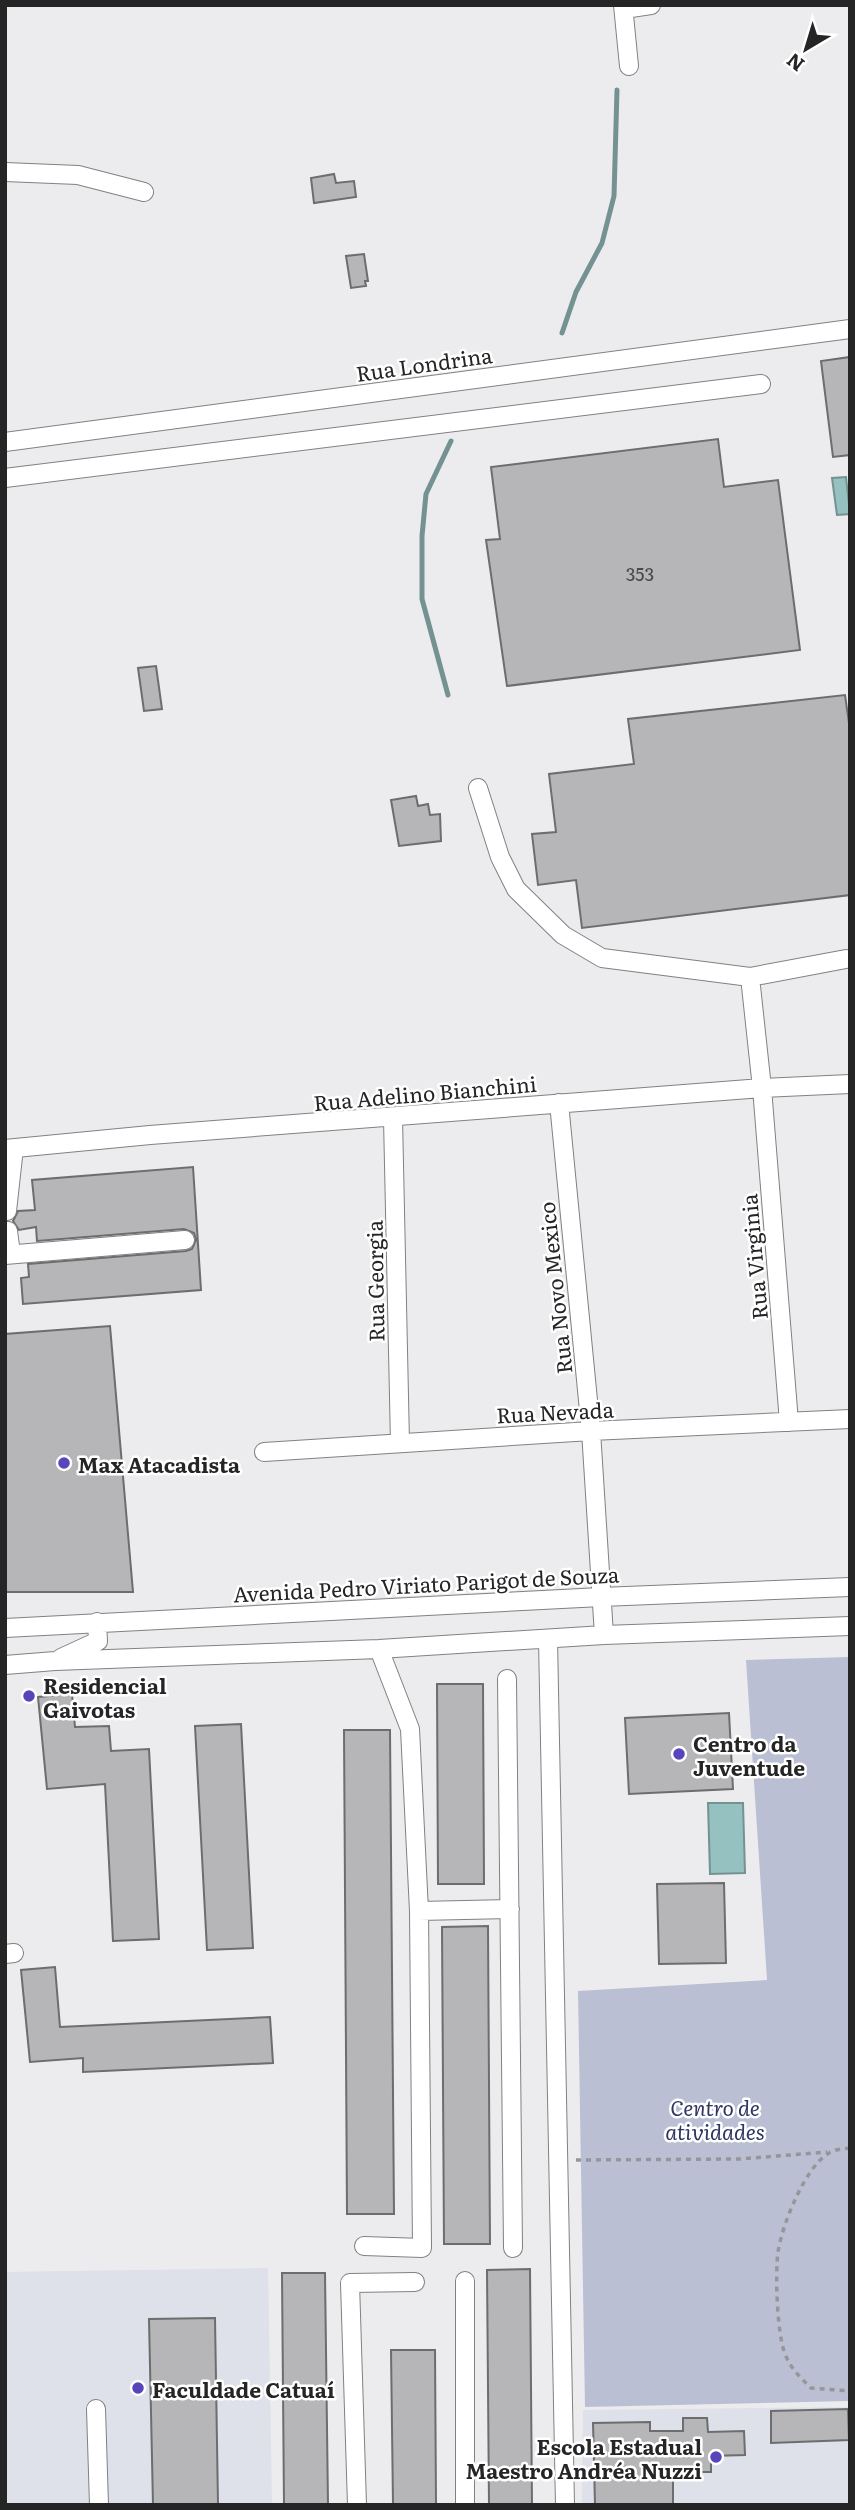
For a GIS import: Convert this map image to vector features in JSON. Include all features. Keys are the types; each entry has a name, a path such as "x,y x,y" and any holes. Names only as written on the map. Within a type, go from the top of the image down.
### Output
{"street":[{"path":"629,66 624,7 651,5"},
{"path":"5,172 78,175 144,192"},
{"name":"Rua Londrina","path":"5,443 850,330"},
{"path":"5,478 761,384"},
{"path":"478,788 500,858 516,889 563,935 602,958 750,977 846,959"},
{"name":"Rua Virginia","path":"750,977 762,1088 789,1422"},
{"name":"Rua Adelino Bianchini","path":"10,1149 150,1135 762,1088 850,1084"},
{"name":"Rua Novo Mexico","path":"559,1104 591,1431 604,1635"},
{"name":"Rua Georgia","path":"393,1118 400,1443"},
{"path":"7,1211 10,1149"},
{"path":"8,1231 8,1254 186,1240"},
{"name":"Rua Nevada","path":"264,1452 591,1431 850,1419"},
{"name":"Avenida Pedro Viriato Parigot de Souza","path":"5,1628 850,1587"},
{"path":"55,1661 98,1641 97,1622"},
{"path":"5,1665 379,1649 604,1635 850,1626"},
{"path":"548,1639 565,2505"},
{"path":"364,2246 422,2248 419,1911 410,1729 379,1649"},
{"path":"507,1679 513,2248"},
{"path":"419,1911 510,1909"},
{"path":"465,2281 465,2505"},
{"path":"357,2505 351,2283 415,2283"},
{"path":"96,2409 99,2505"}],"path":[{"path":"558,2160 740,2159 850,2148"},
{"path":"830,2152 807,2176 791,2210 778,2252 778,2319 784,2351 792,2369 811,2388 850,2390"}],"shaded area":[{"path":"846,477 850,514 837,515 832,478"},
{"path":"708,1803 743,1803 745,1873 710,1874"},
{"name":"Faculdade Catuaí","path":"268,2268 272,2505 5,2505 5,2272"},
{"name":"Escola Estadual Maestro Andréa Nuzzi","path":"850,2407 850,2505 582,2505 583,2410"}],"green space":[{"name":"Centro de atividades","path":"850,1657 850,2401 585,2407 578,1991 767,1980 746,1660"}],"building":[{"path":"334,174 336,183 354,181 356,197 314,203 311,178"},
{"path":"364,254 368,281 365,281 366,286 351,288 346,256"},
{"path":"850,357 850,455 833,457 821,361"},
{"path":"718,439 724,487 778,480 800,650 507,686 486,540 500,539 491,467"},
{"path":"156,666 162,709 144,711 138,668"},
{"path":"845,695 850,730 850,895 582,928 576,880 538,885 532,834 556,832 549,774 634,764 628,719"},
{"path":"416,796 418,806 428,804 430,815 440,814 441,841 399,846 391,800"},
{"path":"193,1167 201,1290 23,1304 21,1278 29,1277 28,1264 186,1251 192,1249 196,1240 194,1233 184,1229 37,1241 36,1227 19,1230 13,1221 18,1211 35,1210 32,1180"},
{"name":"Max Atacadista","path":"110,1326 133,1592 5,1592 5,1334"},
{"path":"437,1684 483,1684 484,1884 438,1884"},
{"path":"72,1694 75,1727 109,1726 111,1751 149,1749 159,1939 113,1941 105,1784 47,1789 38,1697"},
{"name":"Centro da Juventude","path":"729,1713 733,1789 629,1794 625,1718"},
{"path":"241,1724 253,1948 207,1950 195,1726"},
{"path":"344,1730 390,1730 394,2214 347,2214"},
{"path":"724,1883 726,1963 659,1964 657,1884"},
{"path":"488,1926 490,2244 444,2244 442,1927"},
{"path":"55,1967 60,2027 270,2017 273,2063 83,2072 83,2058 30,2062 21,1970"},
{"path":"530,2269 532,2505 489,2505 487,2270"},
{"path":"282,2273 325,2273 328,2505 284,2505"},
{"name":"Faculdade Catuaí","path":"215,2318 218,2505 153,2505 149,2319"},
{"path":"391,2350 435,2350 436,2504 393,2504"},
{"path":"848,2409 849,2440 771,2443 771,2411"},
{"path":"683,2418 707,2418 708,2432 744,2431 745,2455 711,2456 711,2472 673,2472 673,2505 595,2505 593,2423 650,2422 650,2431 683,2431"}],"waterway":[{"path":"562,333 576,292 602,243 614,196 617,90"},
{"path":"448,695 422,599 422,536 426,494 451,441"}],"place":[{"name":"Max Atacadista","path":"64,1463"},
{"name":"Residencial Gaivotas","path":"29,1696"},
{"name":"Centro da Juventude","path":"679,1754"},
{"name":"Faculdade Catuaí","path":"138,2388"},
{"name":"Escola Estadual Maestro Andréa Nuzzi","path":"716,2457"}]}
